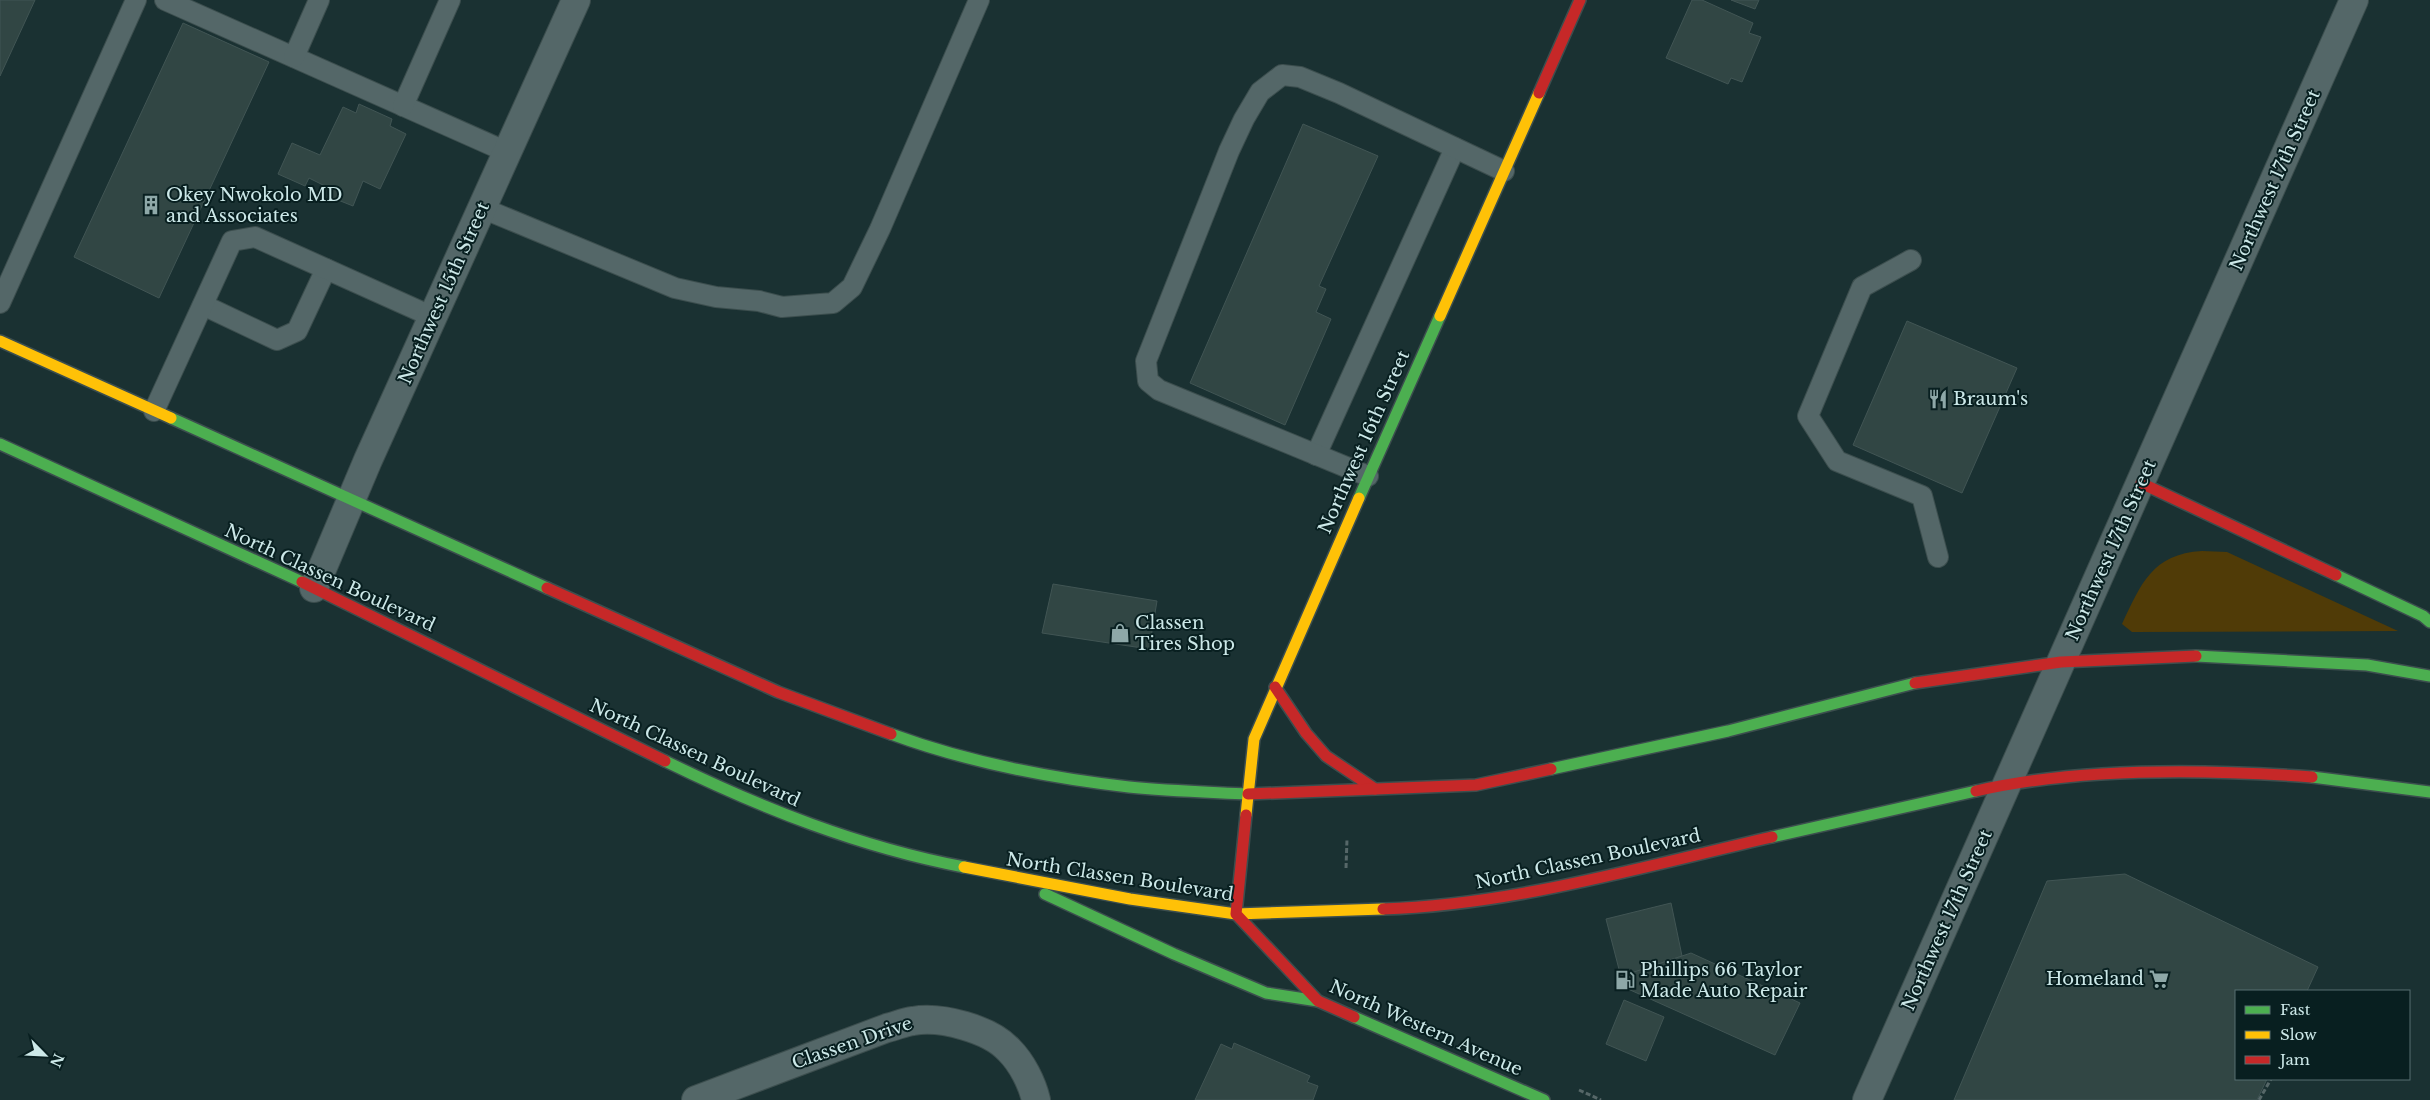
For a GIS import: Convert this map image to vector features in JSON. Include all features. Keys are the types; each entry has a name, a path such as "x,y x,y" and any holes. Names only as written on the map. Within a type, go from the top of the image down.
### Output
{"main road":[{"name":"Northwest 16th Street","path":"1236,914 1254,739 1274,687 1580,0"},
{"path":"0,341 778,692 931,749 1014,769 1130,787 1248,794 1476,785 1728,731 1929,680 2061,662 2210,655 2367,665 2430,676"},
{"name":"North Classen Boulevard","path":"0,444 314,588 710,783 805,823 864,844 936,862 1130,899 1236,914 1423,908 1516,895 2007,784 2074,776 2230,770 2337,779 2430,792"},
{"path":"2141,483 2422,616 2430,622"},
{"path":"1274,687 1306,733 1326,756 1375,788"},
{"path":"1010,877 1174,954 1266,993 1318,1001"},
{"name":"North Western Avenue","path":"1236,914 1318,1001 1544,1100"}],"street":[{"name":"Northwest 15th Street","path":"314,588 351,500 576,0"},
{"name":"Northwest 17th Street","path":"1868,1100 2354,0"},
{"name":"Classen Drive","path":"696,1100 870,1034 914,1021 935,1020 962,1025 989,1036 1009,1049 1021,1066 1036,1100"}],"lane":[{"path":"0,303 136,0"},
{"path":"166,0 195,6 294,57 507,152"},
{"path":"294,57 319,0"},
{"path":"403,106 450,0"},
{"path":"482,208 675,288 716,297 759,301 782,307 832,303 852,286 880,229 979,0"},
{"path":"1368,476 1159,390 1148,381 1146,361 1229,151 1260,92 1282,75 1308,80 1504,171"},
{"path":"1316,454 1455,148"},
{"path":"154,411 232,241 255,237 433,317"},
{"path":"1911,260 1862,287 1808,416 1837,461 1922,496 1938,557"},
{"path":"203,305 277,340 297,331 326,269"}],"path":[{"path":"1346,868 1347,839"},
{"path":"2259,1100 2270,1080"}],"shaded area":[{"path":"2202,551 2227,552 2398,631 2132,632 2122,624 2135,596 2150,574 2171,558 2185,553"}],"building":[{"path":"0,0 35,0 0,76"},
{"path":"1692,0 1702,0 1753,23 1749,33 1761,37 1742,82 1731,78 1728,84 1666,58"},
{"path":"1731,0 1759,0 1755,9"},
{"name":"Okey Nwokolo MD and Associates","path":"183,23 269,62 159,298 74,257"},
{"path":"359,104 392,119 390,126 406,134 380,189 363,181 353,206 328,196 331,189 309,178 305,186 278,174 292,143 320,155 343,107 356,113"},
{"path":"1303,124 1378,156 1319,286 1326,289 1316,312 1331,319 1285,425 1190,383"},
{"name":"Braum's","path":"1907,321 2017,368 1962,493 1853,445"},
{"path":"1053,584 1157,601 1149,649 1042,633"},
{"name":"Homeland","path":"2125,874 2318,967 2307,990 2235,990 2235,1080 2267,1080 2257,1100 1954,1100 2047,881"},
{"path":"1671,903 1682,956 1621,977 1606,919"},
{"path":"1691,953 1800,1003 1775,1055 1628,989 1625,975"},
{"path":"1624,1000 1664,1017 1646,1061 1606,1044"},
{"path":"1234,1043 1310,1076 1307,1082 1318,1086 1313,1100 1195,1100 1221,1044 1232,1049"}],"traffic: fast":[{"path":"1359,498 1440,316"},
{"path":"171,418 547,588"},
{"path":"0,444 302,582"},
{"path":"2336,575 2423,616 2430,622"},
{"path":"2196,656 2367,665 2430,676"},
{"path":"1551,769 1728,731 1915,683"},
{"path":"891,734 949,753 1039,774 1144,788 1248,794"},
{"path":"665,761 737,795 811,824 886,849 964,867"},
{"path":"2312,777 2430,792"},
{"path":"1772,837 1976,791"},
{"path":"1045,894 1174,954 1266,993 1318,1001"},
{"path":"1354,1017 1544,1100"}],"traffic: slow":[{"path":"1440,316 1539,93"},
{"path":"0,341 171,418"},
{"path":"1246,815 1254,739 1359,498"},
{"path":"964,867 1130,899 1236,914 1383,909"}],"traffic: jam":[{"path":"1539,93 1580,0"},
{"path":"2141,483 2336,575"},
{"path":"302,582 665,761"},
{"path":"547,588 778,692 891,734"},
{"path":"1915,683 2061,662 2196,656"},
{"path":"1275,687 1306,733 1326,756 1375,789"},
{"path":"1248,794 1476,785 1551,769"},
{"path":"1976,791 2016,783 2058,778 2143,772 2229,772 2312,777"},
{"path":"1246,815 1236,914 1318,1001 1354,1017"},
{"path":"1383,909 1432,906 1530,892 1772,837"}],"place":[{"name":"Okey Nwokolo MD and Associates","path":"151,205"},
{"name":"Braum's","path":"1938,399"},
{"name":"Classen Tires Shop","path":"1120,633"},
{"name":"Homeland","path":"2159,979"},
{"name":"Phillips 66 Taylor Made Auto Repair","path":"1625,980"}]}
